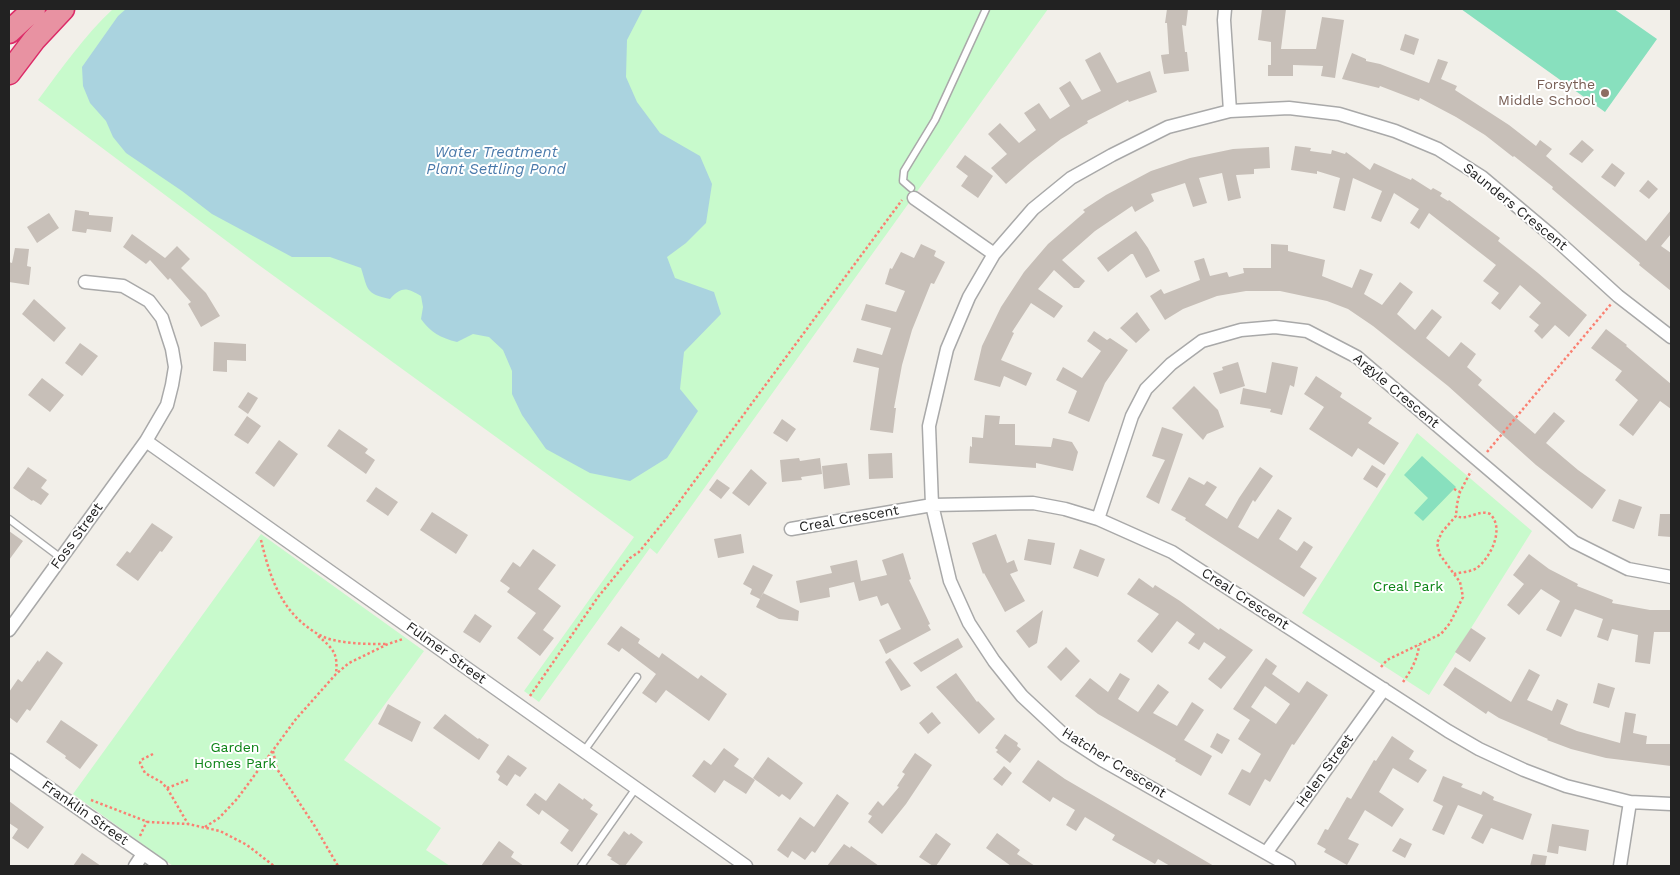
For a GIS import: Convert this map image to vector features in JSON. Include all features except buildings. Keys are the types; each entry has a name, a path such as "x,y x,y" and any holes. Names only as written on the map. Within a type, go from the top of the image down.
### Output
{"highway":[{"path":"9,32 34,9"},
{"path":"9,73 34,40 63,9"}],"street":[{"path":"1225,9 1224,20 1230,112"},
{"name":"Saunders Crescent","path":"994,254 1034,209 1071,178 1168,127 1230,112 1289,108 1339,114 1395,130 1438,149 1482,177 1551,235 1618,296 1671,337"},
{"path":"913,193 994,254"},
{"name":"Hatcher Crescent","path":"994,254 968,297 947,350 929,426 932,505 950,581 969,623 994,661 1022,696 1065,736 1289,866"},
{"name":"Foss Street","path":"9,630 146,441 167,405 175,367 172,349 162,318 149,301 123,286 85,282"},
{"name":"Argyle Crescent","path":"1098,519 1132,416 1146,389 1170,364 1202,341 1241,330 1276,327 1307,331 1357,357 1574,542 1628,569 1671,577"},
{"name":"Fulmer Street","path":"146,441 746,866"},
{"name":"Creal Crescent","path":"791,529 932,505 1033,503 1065,509 1098,519 1172,552 1448,731 1479,749 1524,770 1566,786 1630,802 1671,804"},
{"name":"Helen Street","path":"1266,853 1384,689"},
{"name":"Franklin Street","path":"9,760 161,866"},
{"path":"1620,866 1630,802"},
{"path":"135,866 143,854"}],"lane":[{"path":"913,193 903,181 904,171 935,120 986,9"},
{"path":"9,519 61,558"},
{"path":"584,751 637,676"},
{"path":"581,866 636,788"}],"path":[{"path":"530,696 598,597 671,513 898,205"},
{"path":"1490,448 1609,307"},
{"path":"1381,667 1387,660 1441,634 1450,623 1463,597 1460,582 1440,555 1436,543 1442,532 1456,516 1456,504 1460,492 1472,468"},
{"path":"1454,489 1460,492"},
{"path":"1454,574 1476,569 1488,554 1497,538 1496,524 1490,514 1482,512 1462,518 1456,516"},
{"path":"261,538 269,570 280,597 295,617 330,645 338,659 336,674"},
{"path":"315,633 332,640 361,644 388,644"},
{"path":"205,827 219,818 237,799 296,719 336,674 350,663 388,644 403,639"},
{"path":"1403,682 1415,661 1419,645"},
{"path":"272,751 277,769 314,825 338,866"},
{"path":"154,754 141,760 140,763 145,773 161,782 167,788 188,824"},
{"path":"167,788 188,780"},
{"path":"96,801 147,821 188,824 220,831 240,842 274,866"},
{"path":"137,840 147,821"}],"green space":[{"path":"113,9 1048,9 657,554 650,548 539,702 524,691 634,537 256,263 38,100 83,41"},
{"path":"1461,9 1614,9 1657,39 1605,112"},
{"name":"Creal Park","path":"1417,433 1532,531 1429,695 1302,613"},
{"path":"1422,456 1456,487 1423,521 1414,513 1428,498 1404,475"},
{"name":"Garden Homes Park","path":"261,534 424,651 344,760 441,828 426,850 450,866 173,866 73,794"}],"water":[{"name":"Water Treatment Plant Settling Pond","path":"126,9 643,9 627,40 626,77 637,102 660,133 700,156 712,184 706,223 686,243 667,257 675,278 714,292 721,314 684,352 680,389 698,411 667,458 630,481 590,473 546,449 522,415 512,394 512,371 503,350 489,337 473,334 457,342 446,339 428,328 421,319 423,307 421,296 412,291 401,290 390,299 382,297 369,290 361,268 330,257 292,257 212,214 126,153 113,137 106,121 90,103 83,86 82,67 118,16"}],"place":[{"name":"Forsythe Middle School","path":"1605,93"}]}
